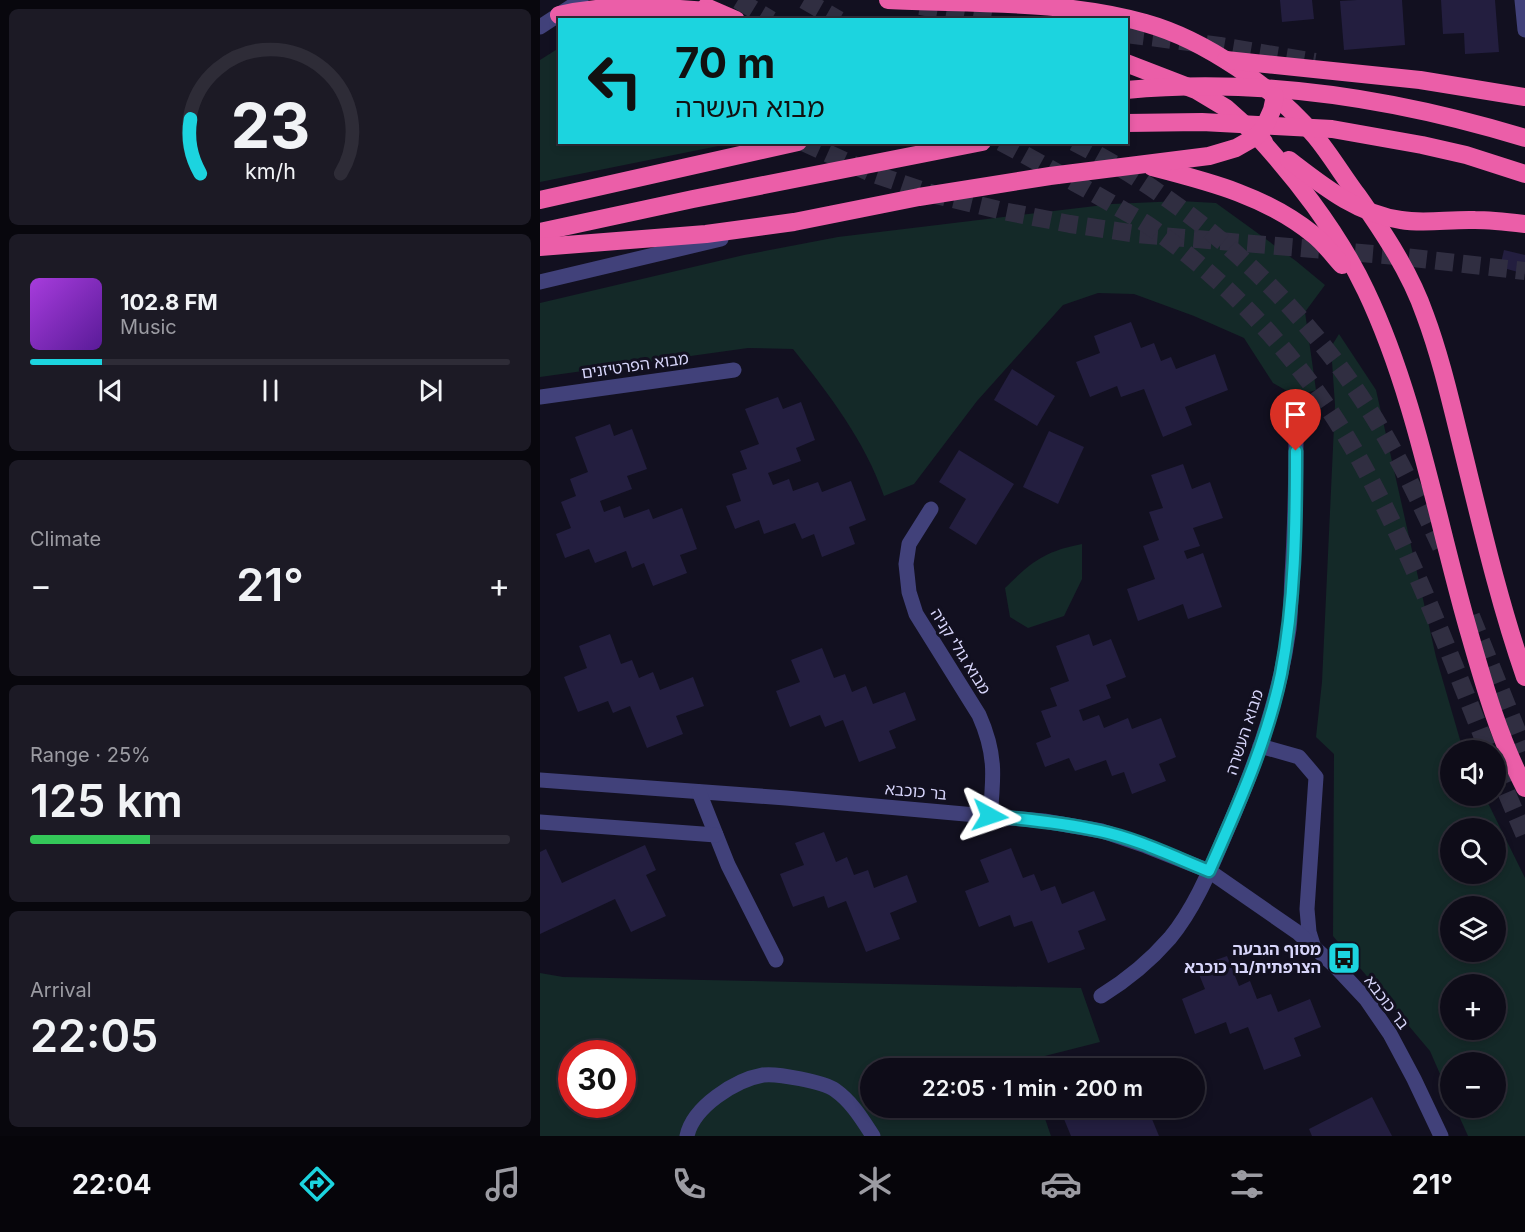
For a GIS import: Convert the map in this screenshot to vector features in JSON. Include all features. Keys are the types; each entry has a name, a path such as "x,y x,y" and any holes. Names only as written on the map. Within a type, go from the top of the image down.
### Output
{"highway":[{"path":"694,0 731,18"},
{"path":"888,0 1062,8 1124,18"},
{"path":"559,15 598,7 628,6 716,12"},
{"path":"1128,19 1147,23 1196,43 1225,60 1275,96 1315,136 1368,211 1405,270 1425,314 1447,387 1488,555 1525,676"},
{"path":"1225,60 1420,80 1525,97"},
{"path":"1128,64 1196,90 1226,108 1257,136 1334,195 1368,211 1399,220 1418,222 1475,220 1525,224"},
{"path":"1128,90 1156,87 1230,87 1308,93 1436,114 1525,138"},
{"path":"540,247 706,234 794,222 941,193 1050,176 1209,156 1236,148 1257,136 1264,128 1275,96"},
{"path":"1128,123 1202,122 1332,129 1466,155 1525,174"},
{"path":"1257,136 1284,166 1320,214 1366,290 1384,334 1410,411 1492,712 1525,788"},
{"path":"540,200 789,144"},
{"path":"540,232 972,144"},
{"path":"1142,164 1222,185 1261,201 1316,236 1366,290"}],"street":[{"path":"540,27 581,0"},
{"path":"1522,0 1525,30"},
{"path":"540,282 794,222"},
{"name":"מבוא הפרטיזנים","path":"540,397 734,370"},
{"name":"מבוא העשרה","path":"1101,996 1130,977 1171,936 1190,909 1242,798 1260,746 1280,677 1289,629 1296,518 1296,429"},
{"name":"מבוא גולי קניה","path":"930,509 909,544 906,564 909,592 916,614 980,716 987,732 992,752 993,782 990,816"},
{"path":"1260,746 1299,757 1316,777 1307,909 1309,932 1314,948"},
{"name":"בר כוכבא","path":"540,780 1044,821 1102,831 1146,846 1209,871 1297,932 1336,967 1366,999 1390,1034 1441,1136"},
{"path":"699,792 728,865 776,960"},
{"path":"540,822 716,835"},
{"path":"687,1136 698,1112 741,1081 765,1075 800,1079 834,1089 857,1111 873,1136"}],"green space":[{"path":"558,49 558,144 728,144 540,182 540,60"},
{"path":"1180,201 1216,203 1325,285 1305,312 1316,390 1296,396 1273,383 1244,338 1194,316 1134,294 1098,293 1063,305 977,401 914,484 884,496 867,456 845,419 793,349 748,348 540,377 540,303 744,255 838,237 1112,204"},
{"path":"1339,334 1376,390 1436,657 1460,740 1440,740 1440,806 1489,806 1495,818 1440,818 1440,884 1506,884 1506,840 1525,878 1525,1136 1468,1136 1460,1118 1506,1118 1506,1052 1440,1052 1440,1074 1430,1051 1333,936 1334,754 1316,737 1322,682 1335,405 1331,347"},
{"path":"1082,544 1082,579 1064,616 1028,628 1010,617 1005,588 1039,559 1058,550"},
{"path":"540,973 563,977 1081,988 1100,1042 1037,1058 860,1058 860,1118 1045,1118 1051,1136 540,1136"}],"building":[{"path":"1280,0 1312,0 1314,19 1282,22"},
{"path":"1402,0 1405,45 1344,50 1340,1"},
{"path":"1441,0 1495,0 1499,52 1465,54 1464,33 1443,34"},
{"path":"1504,250 1525,255 1525,274 1500,267"},
{"path":"1131,322 1141,348 1154,343 1161,361 1171,357 1176,369 1215,354 1228,390 1185,407 1192,425 1163,437 1144,389 1121,397 1117,386 1090,397 1076,362 1100,353 1094,336"},
{"path":"1012,369 1055,396 1037,426 994,400"},
{"path":"778,397 783,409 801,402 815,440 796,448 801,461 768,473 773,485 789,479 793,491 818,482 822,492 851,481 866,520 849,527 855,544 822,557 814,534 802,539 795,523 764,534 759,520 735,529 726,506 741,501 732,474 747,469 740,451 759,444 745,409"},
{"path":"610,424 614,436 632,429 647,469 627,476 632,489 600,501 604,512 620,506 624,518 649,509 653,519 682,508 697,549 680,555 687,573 653,586 644,563 632,568 626,551 595,563 589,549 565,558 556,534 571,528 561,502 576,496 570,479 588,472 575,437"},
{"path":"1049,431 1084,447 1058,504 1023,487"},
{"path":"959,450 1014,484 976,545 949,528 966,499 939,482"},
{"path":"1183,464 1192,489 1210,482 1223,518 1193,528 1200,546 1184,551 1187,559 1203,553 1222,607 1188,619 1183,604 1138,621 1127,589 1155,579 1143,546 1159,540 1149,512 1163,508 1151,475"},
{"path":"610,634 621,664 632,660 639,678 653,672 660,690 693,677 704,706 676,716 683,734 647,748 630,706 613,713 608,701 578,712 564,677 587,668 579,646"},
{"path":"1089,634 1093,646 1111,639 1126,677 1106,685 1111,698 1079,710 1083,721 1099,715 1104,728 1128,718 1132,729 1161,718 1176,757 1159,764 1166,781 1132,794 1124,772 1112,776 1106,760 1075,771 1069,758 1045,767 1036,743 1051,737 1041,711 1057,706 1050,688 1069,681 1056,646"},
{"path":"822,648 834,678 845,674 852,692 866,686 873,704 905,692 916,720 889,731 896,748 859,762 843,720 825,727 820,715 790,727 776,691 800,682 791,660"},
{"path":"824,832 836,862 847,857 854,875 868,870 874,888 907,875 917,902 890,913 900,939 866,952 846,901 828,908 824,896 793,907 780,874 804,865 795,843"},
{"path":"645,845 656,870 646,875 666,916 631,932 615,899 540,934 540,852 546,849 562,883"},
{"path":"1011,848 1023,878 1034,874 1041,891 1055,886 1062,904 1094,891 1106,920 1078,931 1085,949 1048,963 1032,921 1014,927 1010,915 979,927 965,891 989,882 980,860"},
{"path":"1227,956 1239,986 1250,981 1257,999 1271,994 1278,1012 1310,999 1321,1027 1294,1038 1301,1056 1264,1070 1248,1027 1230,1034 1226,1022 1195,1034 1182,999 1205,989 1196,967"},
{"path":"1372,1097 1392,1136 1312,1136 1309,1129"},
{"path":"1064,1118 1152,1118 1159,1136 1071,1136"}],"tunnel":[{"path":"738,0 768,18"},
{"path":"804,0 836,18"},
{"path":"920,6 984,18"},
{"path":"1128,34 1220,46 1315,62"},
{"path":"807,144 871,173 936,195 1070,224 1137,234 1396,256 1525,271"},
{"path":"1005,144 1141,221 1182,250 1233,295 1302,373 1341,428 1384,506 1421,586 1484,740"},
{"path":"1078,144 1160,194 1201,224 1239,256 1308,327 1379,425 1408,478 1442,549"},
{"path":"1471,616 1525,751"},
{"path":"1506,791 1525,836"}],"place":[{"name":"מסוף הגבעה הצרפתית/בר כוכבא","path":"1344,958"}],"route":[{"path":"990,816 1044,821 1102,831 1209,871 1242,798 1265,731 1280,677 1289,629 1296,518 1296,451"}]}
